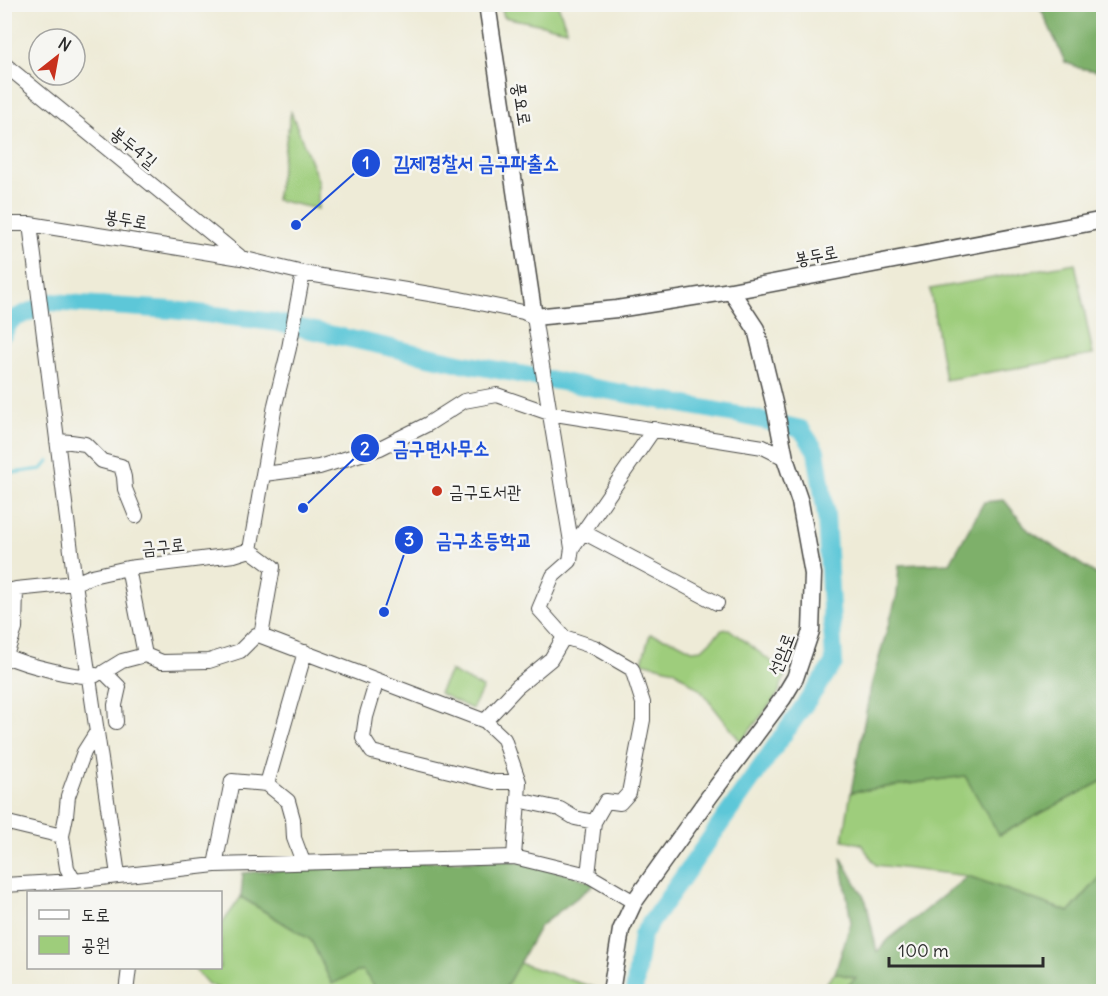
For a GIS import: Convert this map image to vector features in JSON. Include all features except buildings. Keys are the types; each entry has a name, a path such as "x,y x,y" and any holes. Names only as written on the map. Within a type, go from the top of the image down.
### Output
{"main road":[{"name":"풍요로","path":"487,4 534,317"},
{"name":"봉두로","path":"534,317 617,309 731,291 1104,220"},
{"name":"선암로","path":"611,992 621,930 634,902 783,698 795,678 811,631 813,574 800,502 785,453 756,329 731,291"}],"street":[{"name":"봉두4길","path":"5,65 241,258"},
{"name":"봉두로","path":"4,224 30,224 241,258 303,273 460,299 523,312 534,317"},
{"path":"30,224 96,733 112,877 110,891"},
{"path":"261,636 273,567 250,550 275,405 289,348 303,273"},
{"path":"534,317 572,548 570,561 554,576 539,609 564,637 594,647 632,669 643,703 643,720 629,793 620,803 606,801 594,822 588,875"},
{"path":"264,474 319,467 380,448 428,424 464,401 497,395 549,410 763,447 785,453"},
{"path":"572,548 654,429"},
{"path":"57,441 85,444 102,461 121,466 125,489 136,516"},
{"path":"583,532 717,603"},
{"name":"금구로","path":"10,590 75,583 92,576 128,568 234,555 250,550"},
{"path":"128,568 145,655"},
{"path":"10,590 15,629 5,658 89,677 104,672 122,661 145,655 162,663 209,661 240,651 256,635 485,721 504,739 519,782 514,856"},
{"path":"485,721 517,687 551,659 564,637"},
{"path":"267,784 305,652"},
{"path":"104,672 120,687 115,705 116,722"},
{"path":"377,680 366,717 363,738 372,752 494,782 519,782"},
{"path":"74,881 67,868 62,836 68,796 84,752 96,733"},
{"path":"215,865 232,781 267,784 288,801 294,819 294,838 303,862"},
{"path":"518,800 560,809 575,818 594,822"},
{"path":"4,821 62,836"},
{"path":"4,885 74,881 215,865 514,856 588,875 634,902"},
{"path":"126,992 129,969"}],"green space":[{"path":"501,5 558,5 567,30 504,17"},
{"path":"1037,5 1103,5 1103,72 1079,68 1065,62 1043,13"},
{"path":"291,112 318,180 318,209 276,200"},
{"path":"1075,263 1093,355 945,380 930,289"},
{"path":"1004,500 1029,531 1103,577 1104,784 1102,781 999,835 965,776 851,792 871,686 897,595 899,565 950,563 984,502"},
{"path":"729,629 786,673 778,694 741,742 701,691 674,670 642,662 650,634 675,641 692,650 702,649 722,630"},
{"path":"450,671 483,688 472,709 439,693"},
{"path":"965,776 1000,835 1102,781 1103,874 1069,912 968,876 876,865 861,844 843,840 851,792"},
{"path":"841,857 866,901 877,952 889,939 968,876 1069,912 1103,874 1103,991 841,991 856,978 835,973 851,923"},
{"path":"511,860 573,875 595,884 540,926 503,992 378,991 362,970 332,984 311,940 241,897 243,873 366,863"},
{"path":"241,897 311,940 332,984 368,963 381,991 224,991 208,984 195,969 222,969 222,924"},
{"path":"519,963 602,990 602,992 503,992"},
{"path":"835,973 857,978 841,991 818,992"}],"waterway":[{"path":"4,333 11,320 51,302 172,310 274,322 460,363 740,415 801,429 816,451 826,515 834,663 642,935 634,992"},
{"path":"4,474 42,469 49,461"}],"place":[{"name":"김제경찰서 금구파출소","path":"296,225"},
{"name":"금구도서관","path":"437,491"},
{"name":"금구면사무소","path":"303,508"},
{"name":"금구초등학교","path":"384,612"}]}
